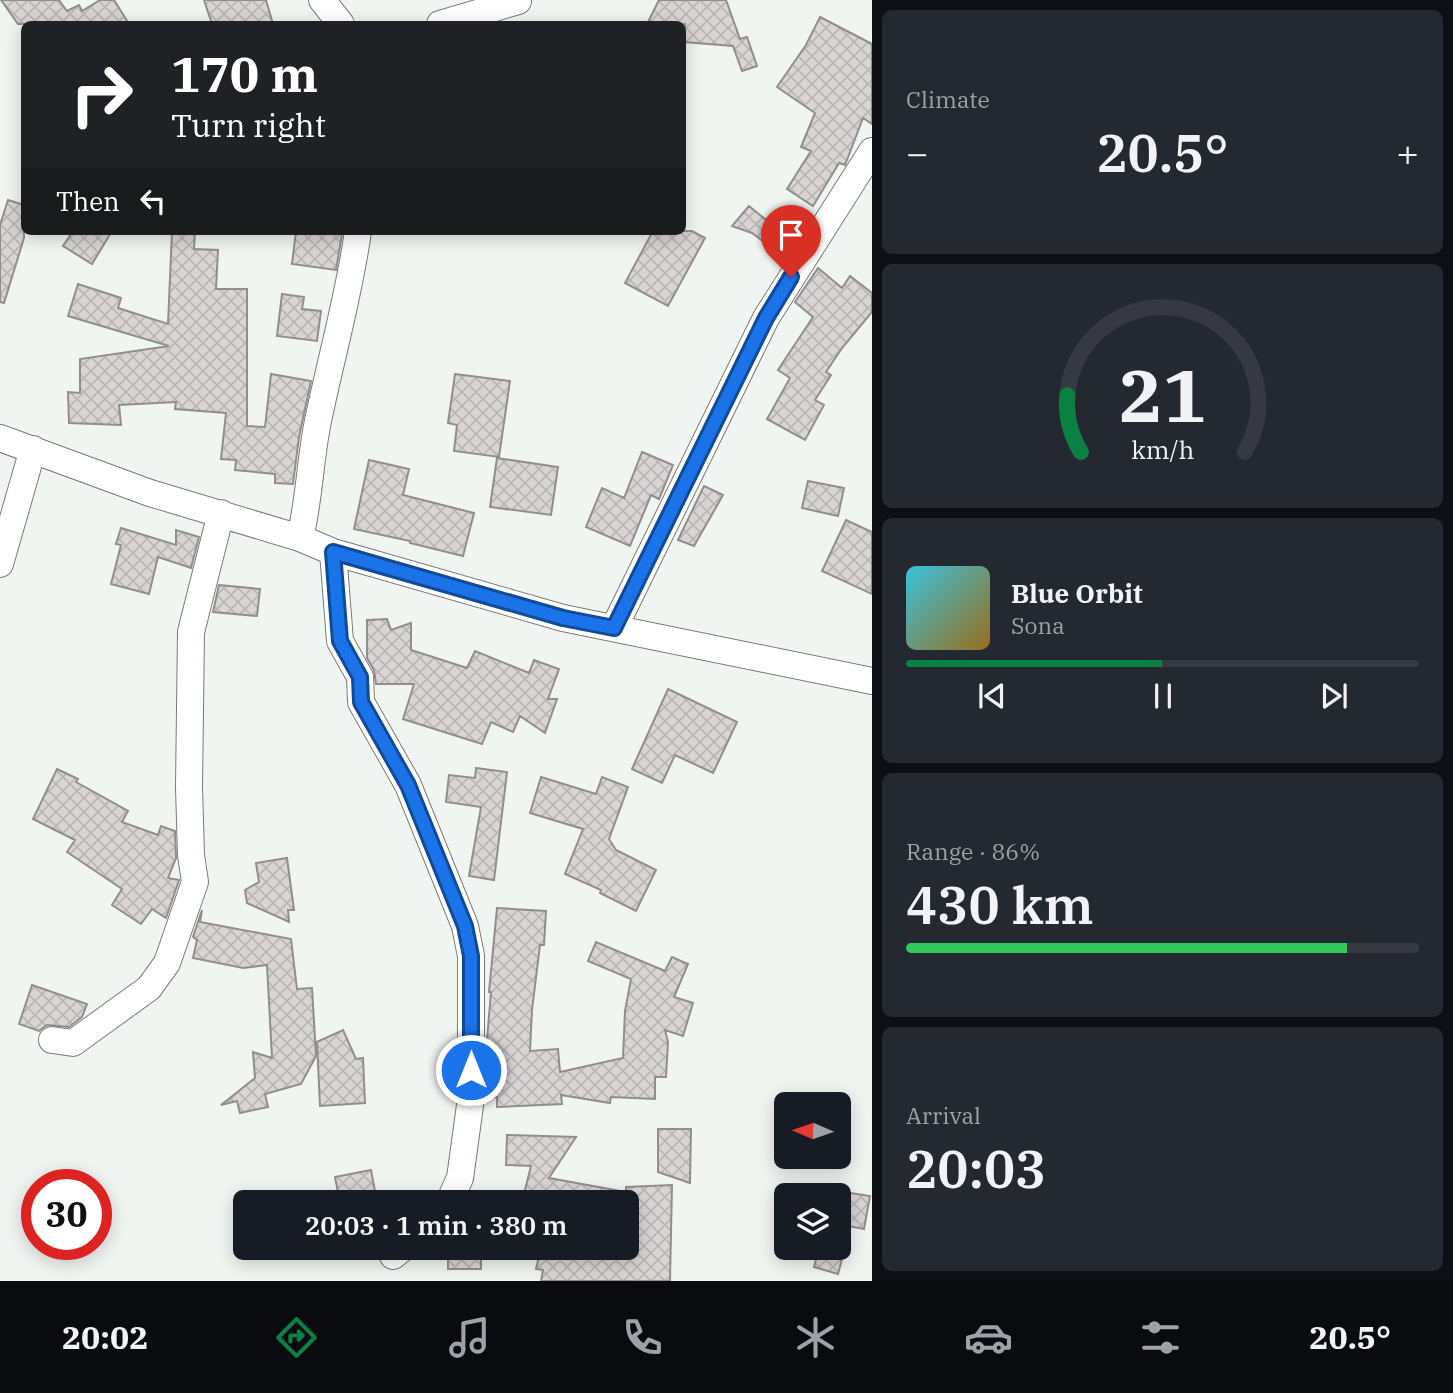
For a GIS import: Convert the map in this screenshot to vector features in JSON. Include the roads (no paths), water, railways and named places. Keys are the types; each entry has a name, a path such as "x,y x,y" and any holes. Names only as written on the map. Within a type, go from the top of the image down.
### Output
{"street":[{"path":"322,0 339,21"},
{"path":"450,21 519,1"},
{"path":"614,628 766,318 872,150"},
{"path":"300,538 316,429 357,235"},
{"path":"0,438 150,493 300,538 333,552 563,618 872,681"},
{"path":"0,564 33,449"},
{"path":"52,1040 73,1043 149,988 167,963 195,882 191,855 189,787 191,632 221,513"},
{"path":"333,552 340,641 360,677 361,702 413,797 461,915 471,956 471,1098 460,1178 454,1190"}]}
